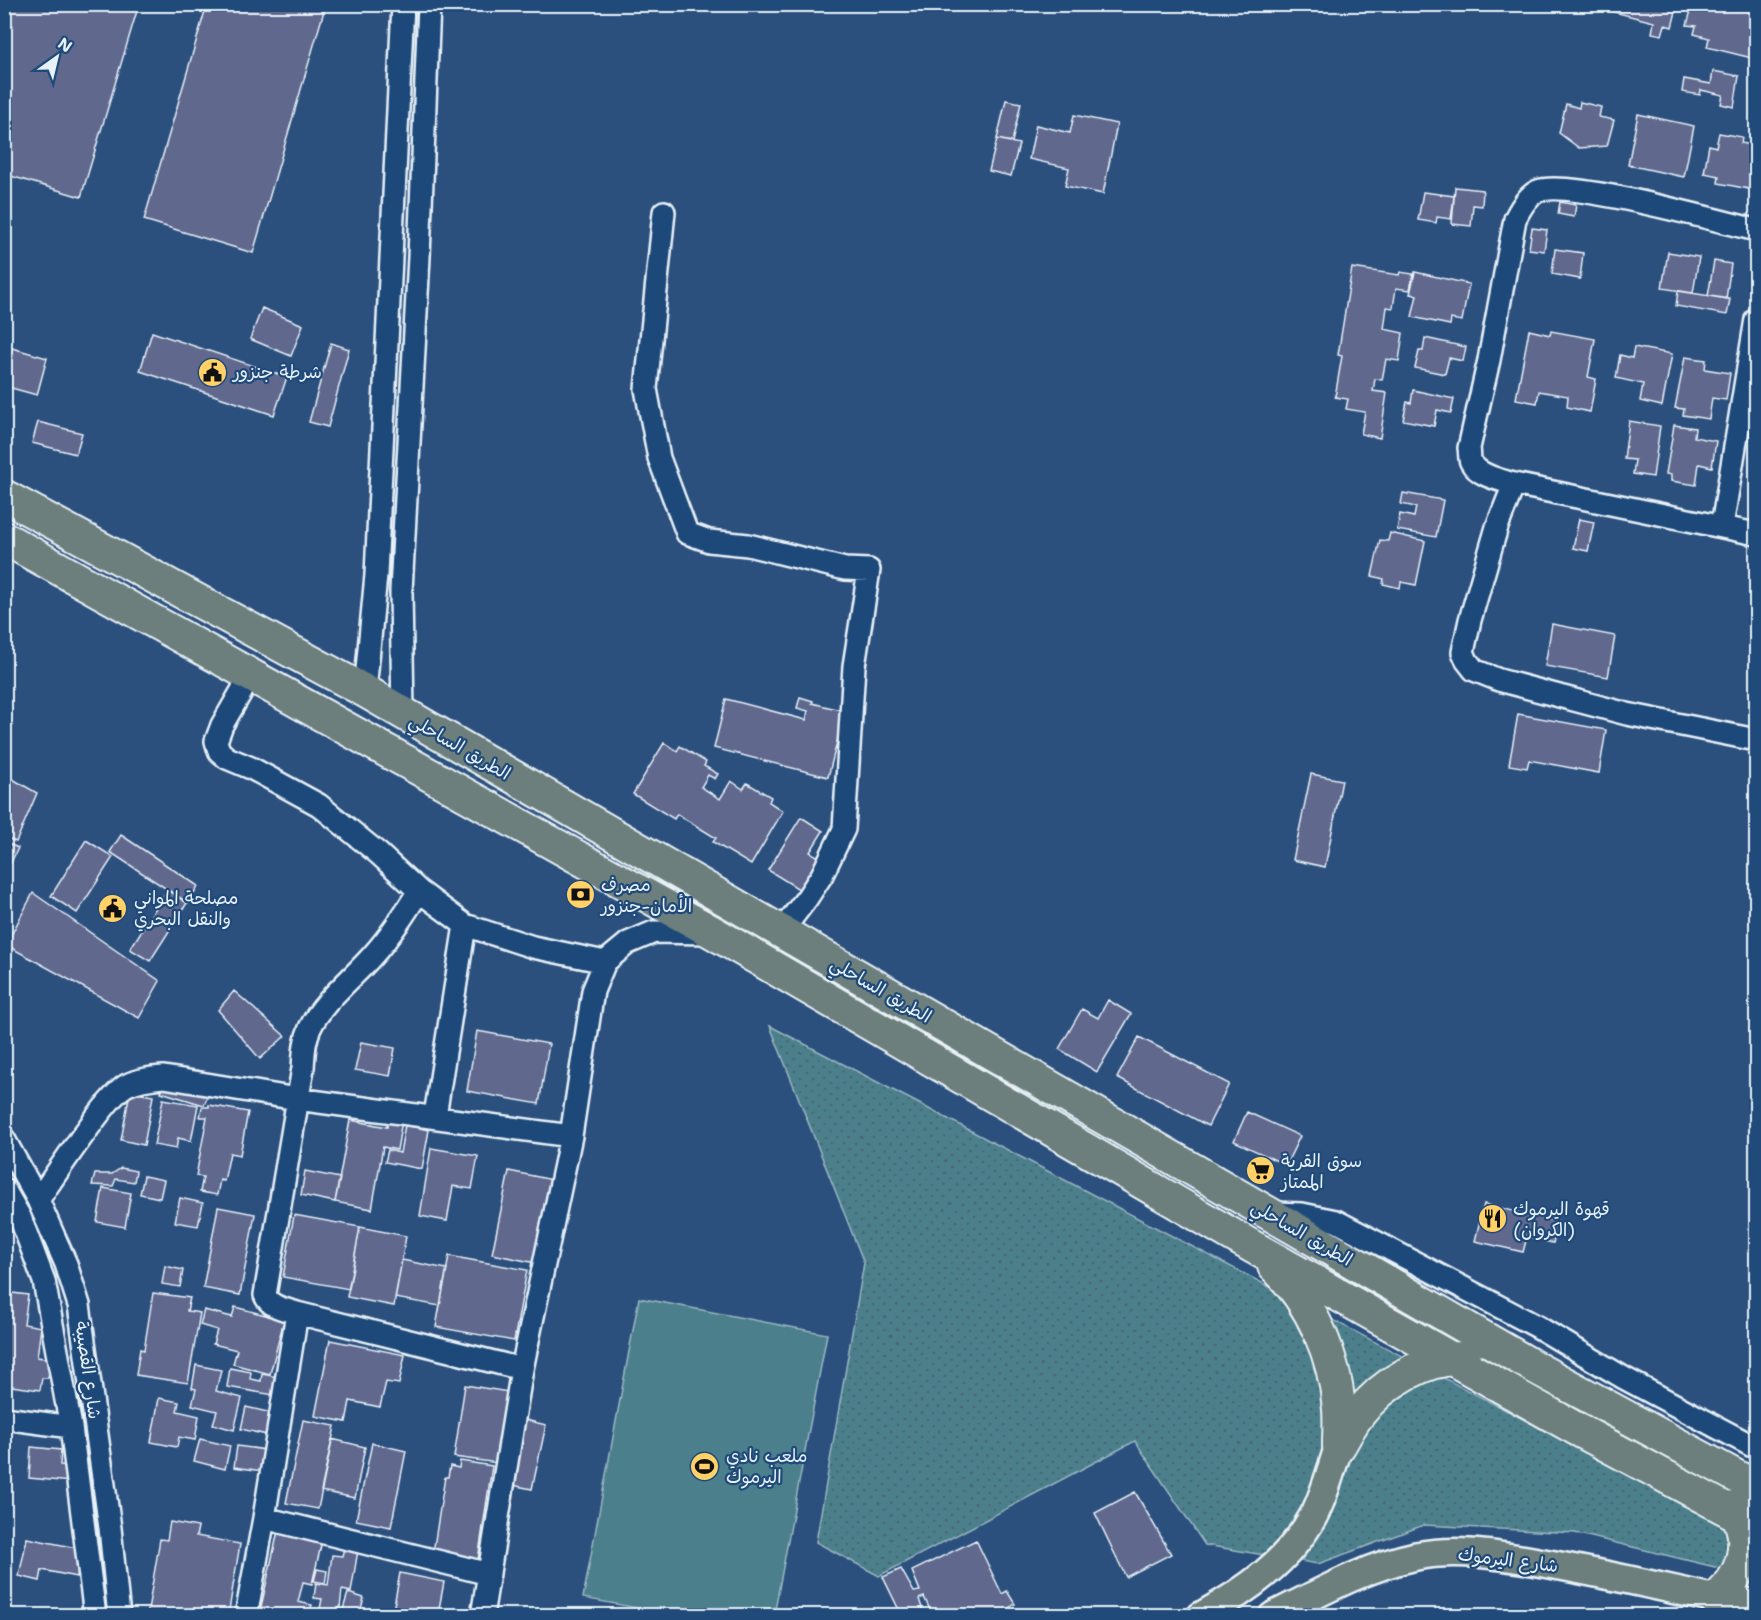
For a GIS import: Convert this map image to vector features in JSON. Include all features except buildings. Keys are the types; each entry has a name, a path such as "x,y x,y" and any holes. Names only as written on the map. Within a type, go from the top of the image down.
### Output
{"highway":[{"name":"الطريق الساحلي","path":"4,496 365,691 1538,1369 1752,1485"},
{"name":"الطريق الساحلي","path":"4,538 714,933 1254,1247 1573,1427 1747,1520"},
{"path":"1254,1247 1281,1273 1304,1303 1321,1336 1333,1371 1339,1409 1339,1446"},
{"path":"1339,1446 1359,1414 1385,1387 1417,1368 1453,1358 1496,1357 1538,1369"},
{"path":"1716,1599 1730,1587 1739,1570 1744,1552 1744,1533 1752,1485"},
{"path":"1716,1599 1756,1606"}],"main road":[{"path":"1201,1616 1265,1575 1292,1548 1314,1515 1339,1446"},
{"name":"شارع اليرموك","path":"1273,1616 1354,1576 1416,1556 1451,1553 1489,1554 1565,1566 1716,1599"}],"street":[{"path":"365,691 376,575 403,4"},
{"path":"403,714 400,591 419,245 429,4"},
{"path":"1756,230 1598,194 1553,187 1536,191 1521,207 1515,219 1489,360 1469,448 1471,462 1478,469 1514,484 1756,534"},
{"path":"664,212 646,389 659,458 687,533 709,541 748,545 845,569 869,570 854,666 844,829 822,875 781,932"},
{"path":"1722,526 1756,319"},
{"path":"1514,484 1497,527 1463,652 1474,670 1499,680 1627,714 1756,740"},
{"path":"251,675 222,725 216,741 219,751 227,758 251,768 319,805 379,854 419,891 465,925 533,947 605,962"},
{"path":"419,891 405,915 375,954 322,1010 311,1025 304,1042 303,1068 264,1289 267,1301 272,1305 297,1313 522,1369"},
{"path":"435,1116 465,925"},
{"path":"482,1616 522,1369 571,1136 593,991 605,962 628,943 654,932 714,933"},
{"path":"38,1200 105,1106 125,1085 147,1078 164,1077 297,1099 571,1136"},
{"name":"شارع القصيبة","path":"4,1139 38,1200 66,1264 79,1305 110,1528 119,1616"},
{"path":"4,1190 12,1216 44,1281 71,1427 95,1616"},
{"path":"1268,1213 1302,1214 1336,1221 1538,1327 1624,1378 1756,1448"},
{"path":"246,1616 297,1313"},
{"path":"4,1418 71,1427"},
{"path":"264,1518 489,1574"}],"green space":[{"path":"770,1026 1756,1541 1756,1577 1575,1533 1424,1525 1318,1564 1205,1545 1135,1441 879,1576 816,1542 864,1263"},
{"name":"ملعب نادي اليرموك","path":"639,1298 827,1334 774,1615 675,1615 583,1598"}],"place":[{"name":"شرطة جنزور","path":"212,372"},
{"name":"مصرف الأمان-جنزور","path":"580,895"},
{"name":"مصلحة المواني والنقل البحري","path":"113,908"},
{"name":"سوق القرية الممتاز","path":"1260,1171"},
{"name":"قهوة اليرموك (الكروان)","path":"1492,1219"},
{"name":"ملعب نادي اليرموك","path":"705,1466"}]}
